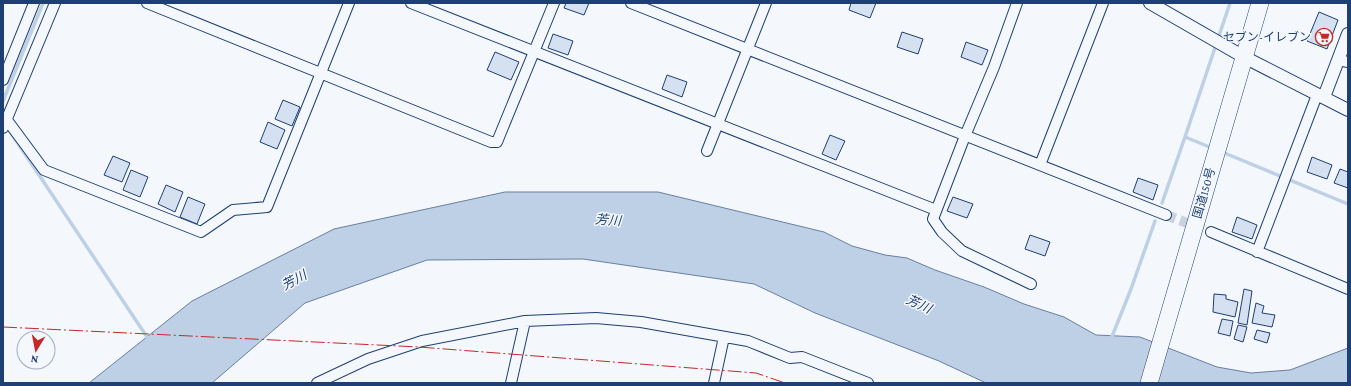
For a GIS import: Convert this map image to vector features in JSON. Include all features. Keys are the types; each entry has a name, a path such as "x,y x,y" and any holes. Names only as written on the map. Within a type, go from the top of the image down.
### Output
{"highway":[{"name":"国道150号","path":"1149,383 1260,3"}],"street":[{"path":"55,3 4,125 44,170 201,232 233,210 267,207 349,3"},
{"path":"146,3 491,142 497,142 554,3"},
{"path":"411,3 936,210"},
{"path":"631,3 1166,215"},
{"path":"707,151 766,3"},
{"path":"1017,3 994,67 965,136 933,219 942,232 962,251 1031,284"},
{"path":"1040,165 1103,3"},
{"path":"1150,3 1244,56 1348,110"},
{"path":"3,80 30,5"},
{"path":"1257,252 1321,96 1343,61 1348,34"},
{"path":"1211,232 1348,290"},
{"path":"317,383 368,359 422,340 525,321 596,318 660,324 748,341 790,358 802,357 868,383"},
{"path":"512,383 525,321"},
{"path":"714,383 724,337"}],"water":[{"name":"芳川","path":"505,192 658,192 824,232 852,246 885,255 907,258 1024,304 1064,317 1096,335 1140,337 1217,367 1251,373 1290,370 1348,348 1348,383 986,383 939,361 815,313 754,284 583,259 427,260 305,303 212,383 89,383 192,301 334,229"}],"building":[{"path":"566,3 589,3 584,15 564,8"},
{"path":"851,3 876,3 870,18 849,10"},
{"path":"1319,12 1338,20 1327,49 1307,41"},
{"path":"902,32 923,39 918,54 897,47"},
{"path":"553,34 573,41 568,55 548,48"},
{"path":"966,42 988,50 982,65 961,57"},
{"path":"495,52 519,62 511,80 487,70"},
{"path":"667,75 687,82 682,97 662,89"},
{"path":"283,100 300,107 292,126 275,119"},
{"path":"268,122 285,130 277,149 260,142"},
{"path":"830,135 845,141 836,160 822,154"},
{"path":"113,156 130,163 122,182 104,175"},
{"path":"1312,157 1332,165 1327,179 1307,172"},
{"path":"1340,169 1348,172 1348,188 1334,183"},
{"path":"131,170 148,177 140,197 123,190"},
{"path":"1138,178 1158,185 1153,200 1133,192"},
{"path":"166,185 183,192 175,212 158,204"},
{"path":"188,197 205,204 197,224 180,217"},
{"path":"953,197 973,204 967,218 947,211"},
{"path":"1237,217 1257,225 1252,239 1232,232"},
{"path":"1030,235 1050,242 1045,256 1025,249"},
{"path":"1244,289 1252,291 1247,325 1238,323"},
{"path":"1214,294 1226,295 1226,299 1238,302 1235,317 1213,312"},
{"path":"1256,303 1264,306 1262,313 1275,315 1272,327 1252,323"},
{"path":"1222,319 1233,321 1230,336 1218,333"},
{"path":"1238,325 1247,327 1243,342 1234,339"},
{"path":"1257,330 1270,333 1267,343 1254,339"}],"waterway":[{"path":"3,101 43,3"},
{"path":"1162,203 1230,3"},
{"path":"9,130 149,340"},
{"path":"1185,137 1212,148"},
{"path":"1222,152 1348,204"},
{"path":"1111,339 1131,289 1155,221"}],"tunnel":[{"path":"1166,215 1211,232"}],"power":[{"path":"3,327 419,347 756,373 785,383"}],"place":[{"name":"セブン-イレブン","path":"1324,37"}]}
